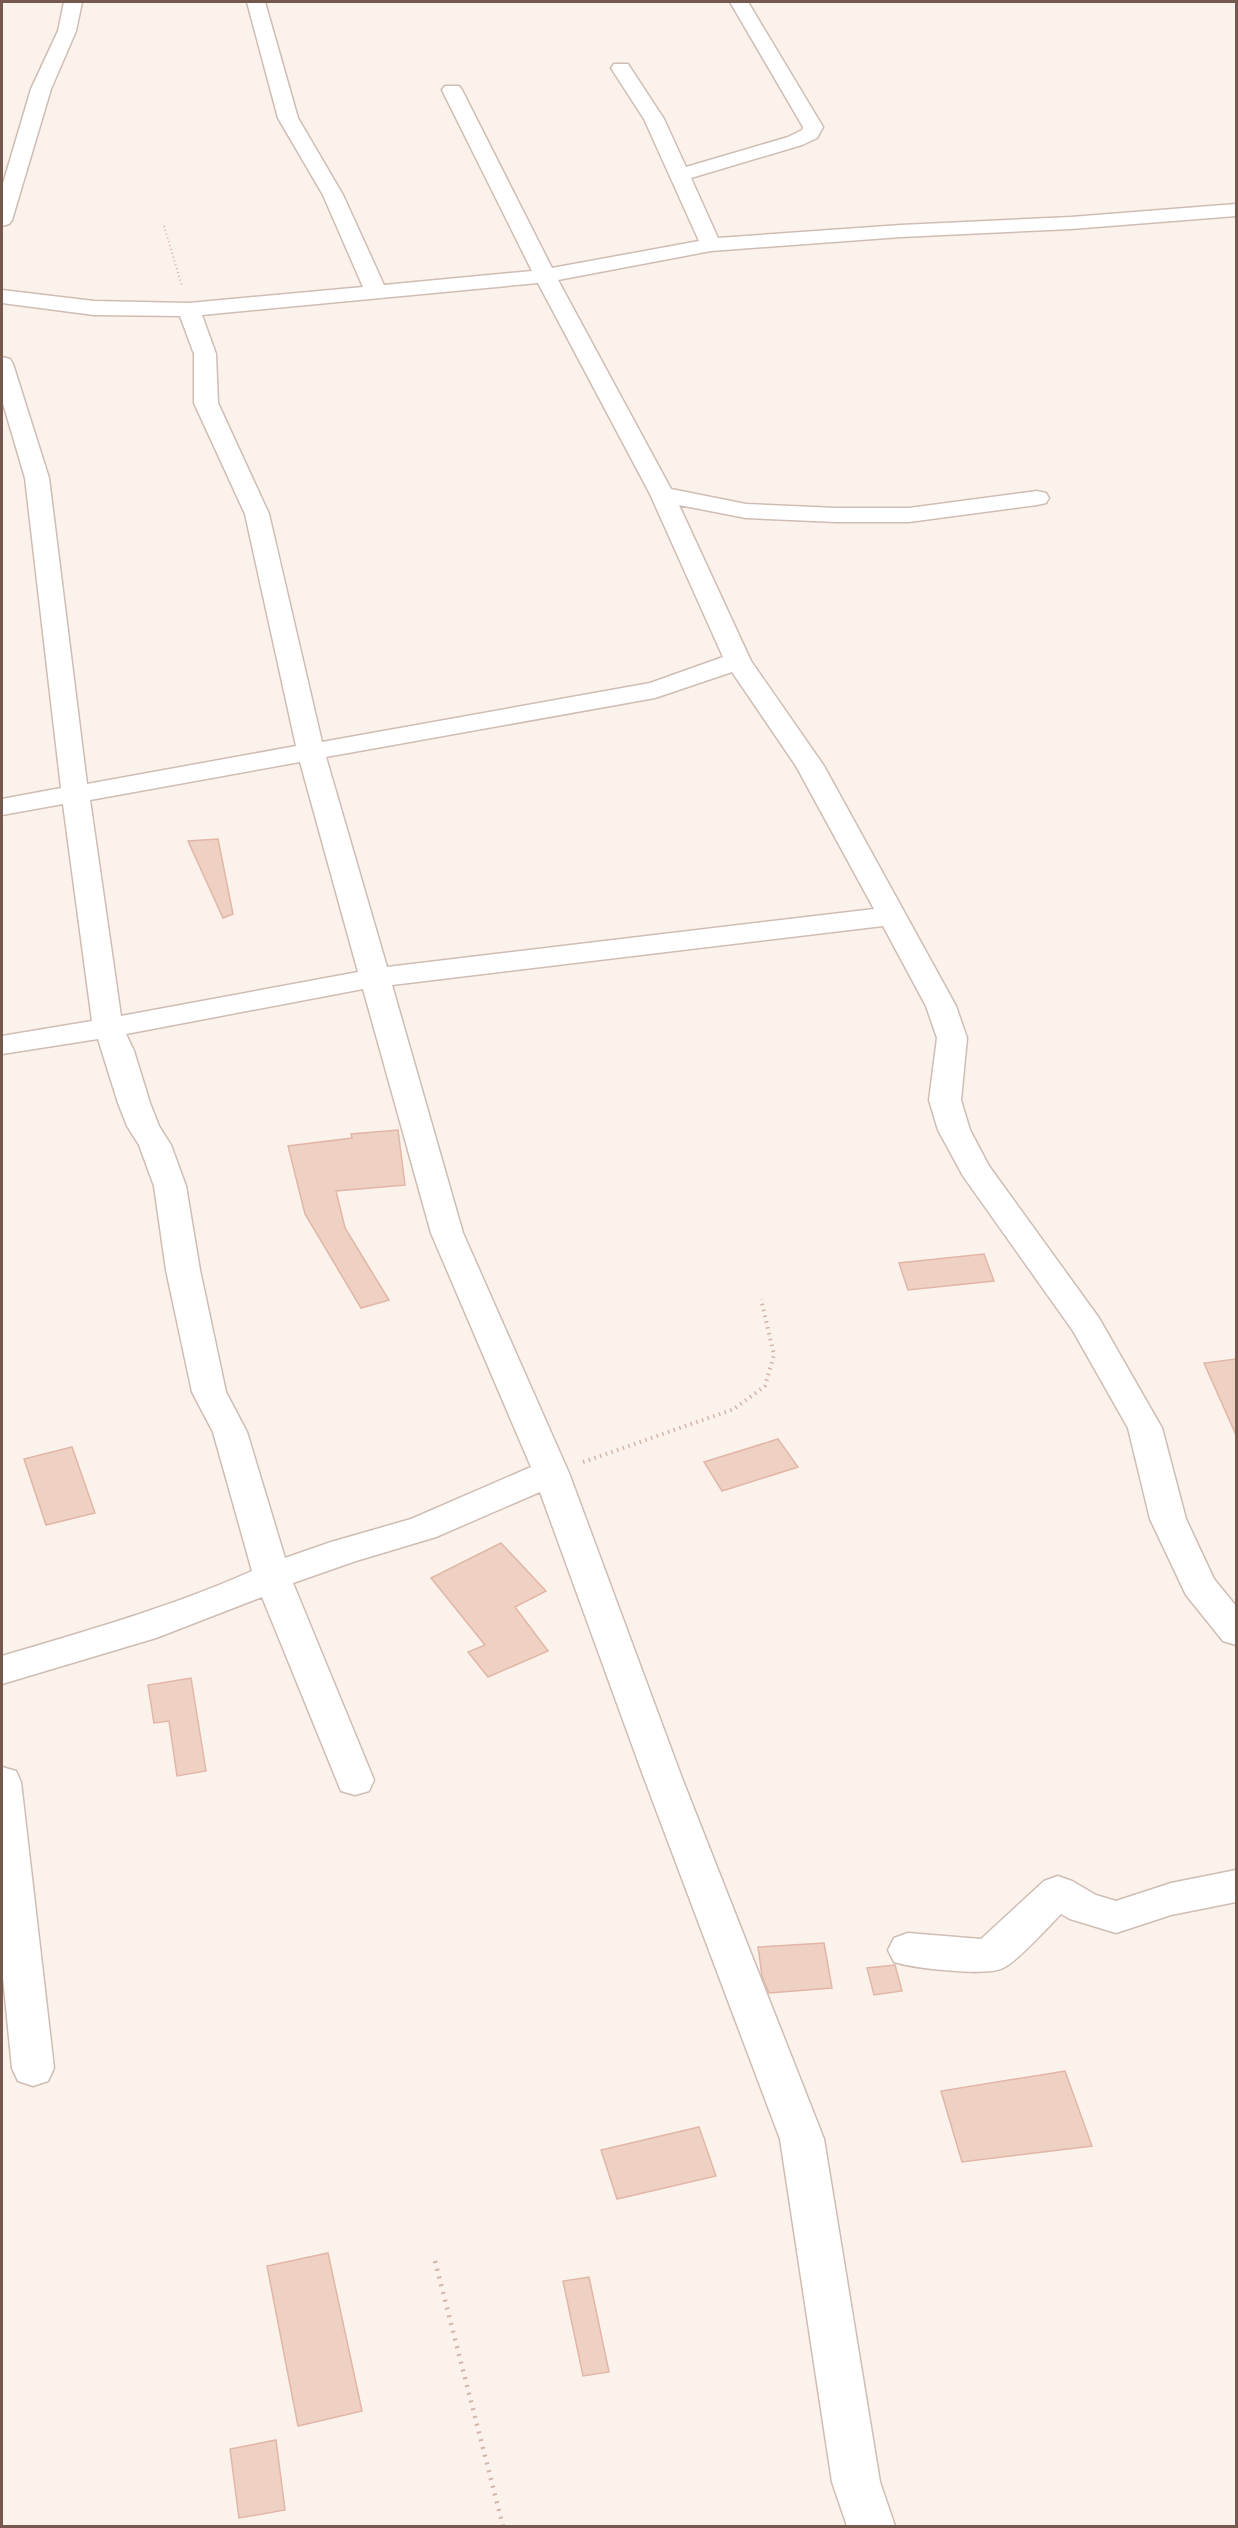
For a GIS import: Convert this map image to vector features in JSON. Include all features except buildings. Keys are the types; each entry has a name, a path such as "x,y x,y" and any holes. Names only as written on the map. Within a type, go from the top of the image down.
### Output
{"street":[{"path":"2,220 41,89 67,31 73,2"},
{"path":"256,2 288,118 333,195 376,292"},
{"path":"679,175 795,141 810,134 813,127 739,2"},
{"path":"621,68 654,119 711,245"},
{"path":"452,90 545,276 662,494 738,661 810,766 941,1006 952,1038 945,1100 954,1130 974,1169 1087,1326 1145,1428 1168,1519 1199,1586 1236,1631"},
{"path":"2,297 94,308 189,310 545,276 711,245 901,231 1071,223 1236,210"},
{"path":"189,310 205,354 206,403 257,514 311,753 447,1233 551,1473 663,1778 802,2139 856,2482 871,2526"},
{"path":"2,364 37,478 75,794 108,1028 143,1126 155,1145 170,1186 183,1270 209,1392 230,1432 272,1577 355,1780"},
{"path":"662,494 746,511 836,515 909,515 1036,498"},
{"path":"2,807 655,690 738,661"},
{"path":"2,1045 108,1028 373,978 891,916"},
{"path":"2,1670 143,1628 344,1551 423,1528 551,1473"},
{"path":"2,1782 33,2068"},
{"path":"908,1950 990,1956 1058,1892 1083,1908 1116,1917 1171,1899 1236,1886"}],"path":[{"path":"164,226 189,310"},
{"path":"551,1473 734,1409 765,1386 774,1355 761,1299"},
{"path":"435,2261 504,2526"}]}
